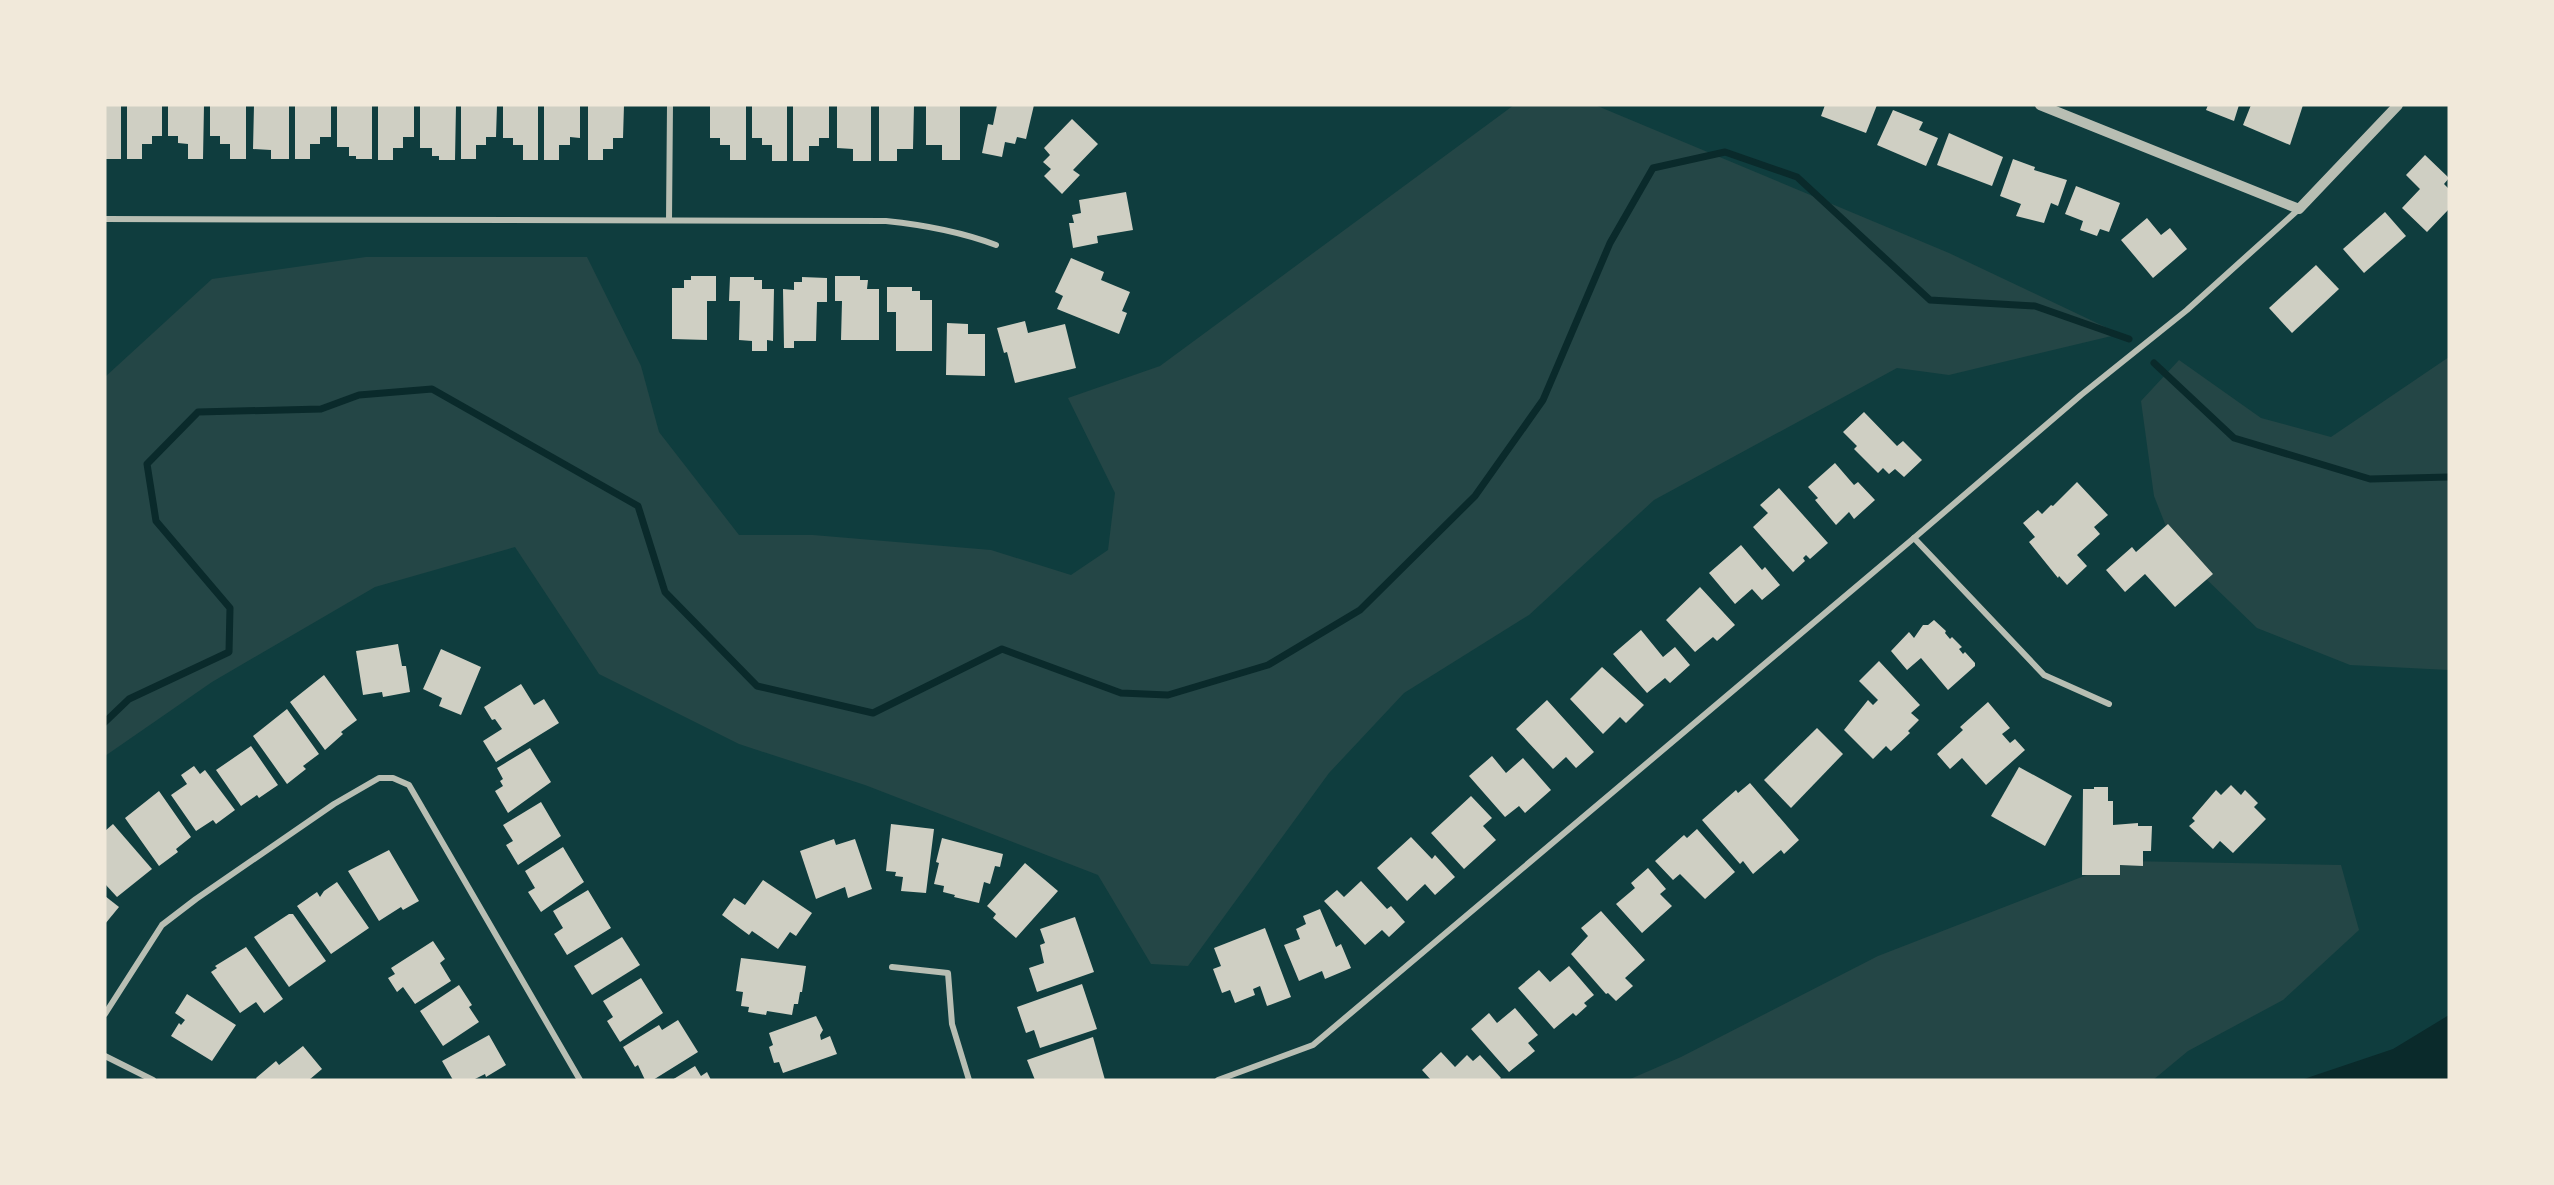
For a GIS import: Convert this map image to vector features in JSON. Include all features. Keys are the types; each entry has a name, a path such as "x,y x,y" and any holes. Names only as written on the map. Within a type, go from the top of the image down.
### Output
{"street":[{"path":"669,220 670,105"},
{"path":"2040,105 2299,209"},
{"path":"1218,1080 1313,1045 2081,395 2196,303 2299,209 2398,105"},
{"path":"105,219 886,221 932,226 996,245"},
{"path":"1914,538 2044,675 2109,704"},
{"path":"105,1014 162,925 196,898 334,804 379,778 393,778 409,785 414,793 580,1080"},
{"path":"892,967 948,973 952,1024 969,1080"},
{"path":"105,1056 153,1080"}],"shaded area":[{"path":"1514,105 1595,105 1949,253 2120,334 1949,375 1897,368 1654,500 1529,615 1404,693 1329,773 1188,966 1151,964 1098,875 865,785 739,744 599,674 515,547 375,587 212,682 105,756 105,377 212,279 366,257 587,257 641,366 659,432 739,535 813,535 991,550 1071,575 1108,550 1115,493 1068,398 1160,366"},
{"path":"2449,357 2449,670 2350,665 2257,628 2175,549 2154,496 2141,401 2179,360 2261,418 2331,437"},
{"path":"2123,861 2341,865 2359,930 2283,1000 2188,1051 2153,1080 1628,1080 1681,1057 1878,956"},
{"path":"2449,1015 2449,1080 2301,1080 2393,1049"}],"building":[{"path":"105,105 121,105 121,159 105,159"},
{"path":"127,105 162,105 162,136 152,136 152,144 142,144 142,159 127,159"},
{"path":"168,105 204,105 203,159 188,159 188,144 178,143 178,136 168,136"},
{"path":"210,105 246,105 246,159 230,159 230,144 220,144 220,136 210,136"},
{"path":"254,105 289,105 289,159 271,159 271,150 253,149"},
{"path":"295,105 331,105 331,137 320,137 320,144 310,144 310,159 295,159"},
{"path":"337,105 372,105 372,159 356,159 356,156 349,156 349,147 337,147"},
{"path":"378,105 414,105 414,137 403,137 403,148 393,148 393,160 378,160"},
{"path":"420,105 456,105 455,160 439,160 439,156 432,156 432,148 420,148"},
{"path":"461,105 497,105 496,137 486,137 486,145 476,145 476,159 461,159"},
{"path":"503,105 538,105 538,160 523,160 523,145 513,145 513,138 503,138"},
{"path":"544,105 580,105 580,138 570,137 570,145 559,145 559,160 544,160"},
{"path":"588,105 624,105 623,138 613,138 613,149 603,149 603,160 588,160"},
{"path":"710,105 746,105 746,160 730,160 730,145 720,145 720,138 710,138"},
{"path":"752,105 787,105 787,161 772,161 772,145 762,145 762,138 752,138"},
{"path":"793,105 829,105 829,138 819,138 819,146 809,146 809,161 793,161"},
{"path":"837,105 871,105 871,161 853,161 853,149 837,148"},
{"path":"879,105 914,105 913,149 897,149 897,161 879,161"},
{"path":"926,105 960,105 960,160 942,160 942,145 926,145"},
{"path":"997,105 1034,105 1026,139 1017,137 1015,144 1005,142 1002,157 982,153 988,124 993,125"},
{"path":"1825,105 1877,105 1866,133 1821,116"},
{"path":"2208,105 2239,105 2234,121 2206,110"},
{"path":"2251,105 2303,105 2290,145 2243,125"},
{"path":"1893,110 1923,122 1919,130 1938,138 1926,166 1877,145"},
{"path":"1072,119 1098,144 1073,170 1080,175 1062,194 1044,176 1051,169 1043,162 1050,155 1044,148"},
{"path":"1949,133 2003,157 1992,186 1937,165"},
{"path":"2425,155 2449,178 2444,184 2449,189 2449,209 2427,232 2402,208 2420,189 2406,175"},
{"path":"2013,159 2035,167 2034,170 2067,180 2058,206 2051,203 2044,223 2016,216 2021,204 2000,196"},
{"path":"2076,186 2120,203 2109,232 2100,229 2097,236 2080,230 2083,221 2065,214"},
{"path":"1126,192 1133,230 1097,236 1098,243 1073,248 1069,223 1074,223 1072,215 1081,213 1079,200"},
{"path":"2385,212 2406,236 2364,273 2343,249"},
{"path":"2147,218 2161,235 2170,228 2187,249 2153,278 2121,240"},
{"path":"1071,258 1104,272 1101,280 1130,292 1122,311 1127,313 1119,334 1057,309 1063,296 1055,292"},
{"path":"2316,265 2339,289 2292,333 2269,308"},
{"path":"691,276 716,276 716,301 707,301 707,340 672,339 672,288 684,288 684,280 691,280"},
{"path":"835,276 860,276 860,280 868,280 867,289 879,289 879,340 841,340 842,301 835,301"},
{"path":"730,277 754,277 754,280 762,280 762,289 774,289 773,341 767,340 767,351 752,351 752,341 739,340 740,301 729,301"},
{"path":"802,277 827,278 827,302 817,302 816,341 794,341 794,348 784,348 783,289 794,290 794,282 802,282"},
{"path":"887,287 912,287 912,291 920,291 920,300 932,300 932,351 896,351 896,312 887,312"},
{"path":"1025,321 1028,333 1065,324 1076,368 1015,383 1007,352 1004,353 997,328"},
{"path":"947,323 968,324 968,334 985,334 985,376 946,375"},
{"path":"1864,412 1897,446 1903,441 1922,460 1904,477 1895,469 1889,474 1883,468 1878,473 1854,449 1857,446 1843,432"},
{"path":"1835,463 1854,485 1858,482 1875,500 1854,519 1849,512 1836,525 1815,500 1818,498 1808,487"},
{"path":"2077,482 2108,515 2094,527 2100,534 2077,555 2087,566 2067,585 2059,576 2058,578 2029,542 2035,537 2023,523 2038,510 2042,514 2051,505 2053,506"},
{"path":"1779,488 1828,543 1810,559 1806,555 1803,558 1805,561 1793,572 1753,527 1768,513 1760,505"},
{"path":"2168,524 2213,574 2175,607 2145,574 2125,592 2106,570 2132,547 2136,552"},
{"path":"1741,545 1762,570 1765,567 1780,585 1762,600 1752,589 1735,604 1709,573"},
{"path":"1700,587 1735,625 1717,641 1713,637 1695,652 1666,620"},
{"path":"1934,620 1946,631 1950,639 1952,637 1962,647 1959,649 1963,654 1965,652 1975,663 1975,666 1948,690 1921,658 1907,670 1891,651 1909,632 1914,638 1923,625 1928,625"},
{"path":"1641,630 1663,657 1675,647 1690,665 1670,683 1665,678 1647,693 1613,654"},
{"path":"398,644 402,666 406,666 410,692 383,697 382,692 363,695 356,651"},
{"path":"441,649 481,667 461,715 439,706 442,698 423,689"},
{"path":"1879,661 1920,705 1911,713 1919,720 1908,731 1910,733 1891,751 1886,746 1873,759 1844,730 1868,700 1873,705 1878,700 1859,681"},
{"path":"1602,667 1644,705 1626,723 1620,717 1603,734 1570,699"},
{"path":"324,675 357,720 341,732 343,734 325,750 290,702"},
{"path":"521,684 534,705 544,699 559,723 496,762 483,741 502,729 495,719 492,720 484,707"},
{"path":"1547,700 1594,752 1576,768 1566,757 1553,769 1516,729"},
{"path":"1988,702 2010,728 2002,734 2010,743 2015,739 2025,750 1986,785 1962,758 1950,769 1937,754 1963,730 1960,727"},
{"path":"287,709 319,754 303,766 306,769 287,784 253,736"},
{"path":"1817,728 1843,754 1791,808 1764,780"},
{"path":"251,746 278,785 259,798 257,795 241,806 216,770"},
{"path":"530,748 551,782 508,813 495,791 503,786 500,781 503,779 497,768"},
{"path":"1492,756 1506,773 1523,758 1551,790 1525,813 1519,806 1505,817 1469,776"},
{"path":"194,766 200,774 205,770 235,810 216,824 213,820 196,831 171,795 187,784 181,775"},
{"path":"2019,767 2072,796 2045,846 1991,816"},
{"path":"1750,783 1799,840 1784,854 1781,850 1753,874 1743,861 1740,864 1702,820 1736,790 1738,793"},
{"path":"2231,785 2241,795 2245,790 2258,803 2254,807 2266,819 2233,853 2220,841 2213,849 2189,826 2195,821 2192,818 2216,790 2221,795"},
{"path":"2094,787 2108,787 2108,801 2113,801 2113,825 2138,823 2138,826 2152,826 2151,851 2143,851 2143,866 2120,865 2120,875 2082,875 2083,789 2094,789"},
{"path":"159,791 191,837 176,849 178,852 159,866 125,818"},
{"path":"1471,796 1492,818 1483,826 1496,840 1464,869 1431,833"},
{"path":"541,802 561,836 518,865 506,845 513,841 503,825"},
{"path":"113,824 152,869 117,897 105,884 105,831"},
{"path":"891,824 934,829 926,893 901,891 903,877 895,876 896,872 886,871"},
{"path":"1697,829 1735,872 1705,899 1680,874 1673,880 1655,861 1684,835 1687,838"},
{"path":"1411,837 1432,859 1435,855 1455,877 1435,895 1425,884 1407,901 1377,868"},
{"path":"942,838 1003,854 1000,867 995,866 990,884 984,882 979,903 954,897 955,895 943,892 944,886 934,884"},
{"path":"834,839 836,845 855,839 872,889 848,898 845,887 816,899 800,851"},
{"path":"563,847 584,882 541,912 528,892 535,888 525,871"},
{"path":"389,850 419,901 403,910 401,907 379,921 348,871"},
{"path":"1025,863 1058,891 1016,938 993,918 996,914 987,906"},
{"path":"1648,868 1666,889 1660,894 1672,906 1642,933 1616,904 1635,888 1631,883"},
{"path":"763,880 812,913 796,936 790,932 778,949 752,931 749,935 722,915 734,898 745,905"},
{"path":"1361,881 1387,909 1391,906 1405,922 1389,937 1382,930 1365,945 1324,901 1337,890 1344,897"},
{"path":"337,882 369,928 331,954 297,906 317,892 320,897 324,891"},
{"path":"588,890 611,928 567,955 554,934 563,928 553,911"},
{"path":"105,896 119,907 105,924"},
{"path":"1320,909 1336,947 1341,944 1351,968 1325,979 1322,971 1299,981 1284,945 1300,939 1296,929 1306,924 1303,916"},
{"path":"1601,911 1645,960 1625,978 1633,986 1616,1001 1608,993 1606,994 1571,954 1588,936 1581,928"},
{"path":"289,914 293,914 326,961 289,987 254,937"},
{"path":"1075,917 1094,972 1037,992 1029,968 1044,963 1040,945 1045,943 1040,929"},
{"path":"1265,928 1291,997 1267,1006 1260,986 1253,989 1255,995 1235,1003 1230,990 1222,993 1213,969 1221,966 1214,948"},
{"path":"622,937 640,965 592,995 574,966"},
{"path":"433,941 445,959 440,963 451,981 415,1004 403,987 397,992 388,978 395,974 391,968"},
{"path":"246,947 283,999 264,1013 256,1002 240,1013 211,972 217,968 215,966"},
{"path":"741,958 806,966 802,992 800,992 798,1004 794,1004 792,1015 767,1011 766,1015 748,1012 749,1007 741,1006 743,992 736,991"},
{"path":"1569,966 1594,995 1584,1003 1587,1006 1576,1016 1573,1013 1554,1029 1518,988 1539,970 1550,982"},
{"path":"641,978 663,1013 620,1042 607,1021 613,1017 603,1001"},
{"path":"1082,984 1097,1029 1040,1048 1034,1030 1026,1033 1017,1007"},
{"path":"459,985 472,1005 469,1007 479,1022 443,1046 420,1011"},
{"path":"187,994 236,1025 212,1061 171,1036 179,1023 181,1025 185,1020 175,1013"},
{"path":"1515,1008 1538,1035 1528,1043 1535,1051 1509,1072 1471,1029 1489,1013 1497,1023"},
{"path":"816,1016 823,1030 820,1035 821,1040 830,1036 837,1054 783,1073 779,1062 774,1063 769,1047 773,1045 769,1033"},
{"path":"678,1020 698,1052 653,1080 645,1080 638,1065 635,1067 623,1047 659,1025 662,1030"},
{"path":"489,1035 506,1065 486,1077 485,1074 473,1080 453,1080 442,1061"},
{"path":"1093,1037 1105,1080 1035,1080 1027,1060"},
{"path":"303,1046 322,1069 309,1080 257,1080 256,1078 276,1061 279,1065"},
{"path":"1441,1052 1455,1067 1467,1055 1473,1061 1480,1055 1501,1078 1499,1080 1431,1080 1422,1070"},
{"path":"695,1066 701,1076 707,1072 711,1080 672,1080"}],"waterway":[{"path":"105,722 129,699 229,652 230,608 156,521 147,464 198,412 321,409 359,395 432,389 638,506 665,592 757,686 873,713 1002,649 1121,693 1168,695 1268,665 1360,610 1475,496 1543,400 1610,243 1653,168 1725,152 1797,177 1930,300 2035,306 2129,339"},
{"path":"2154,363 2234,438 2370,479 2449,477"}]}
